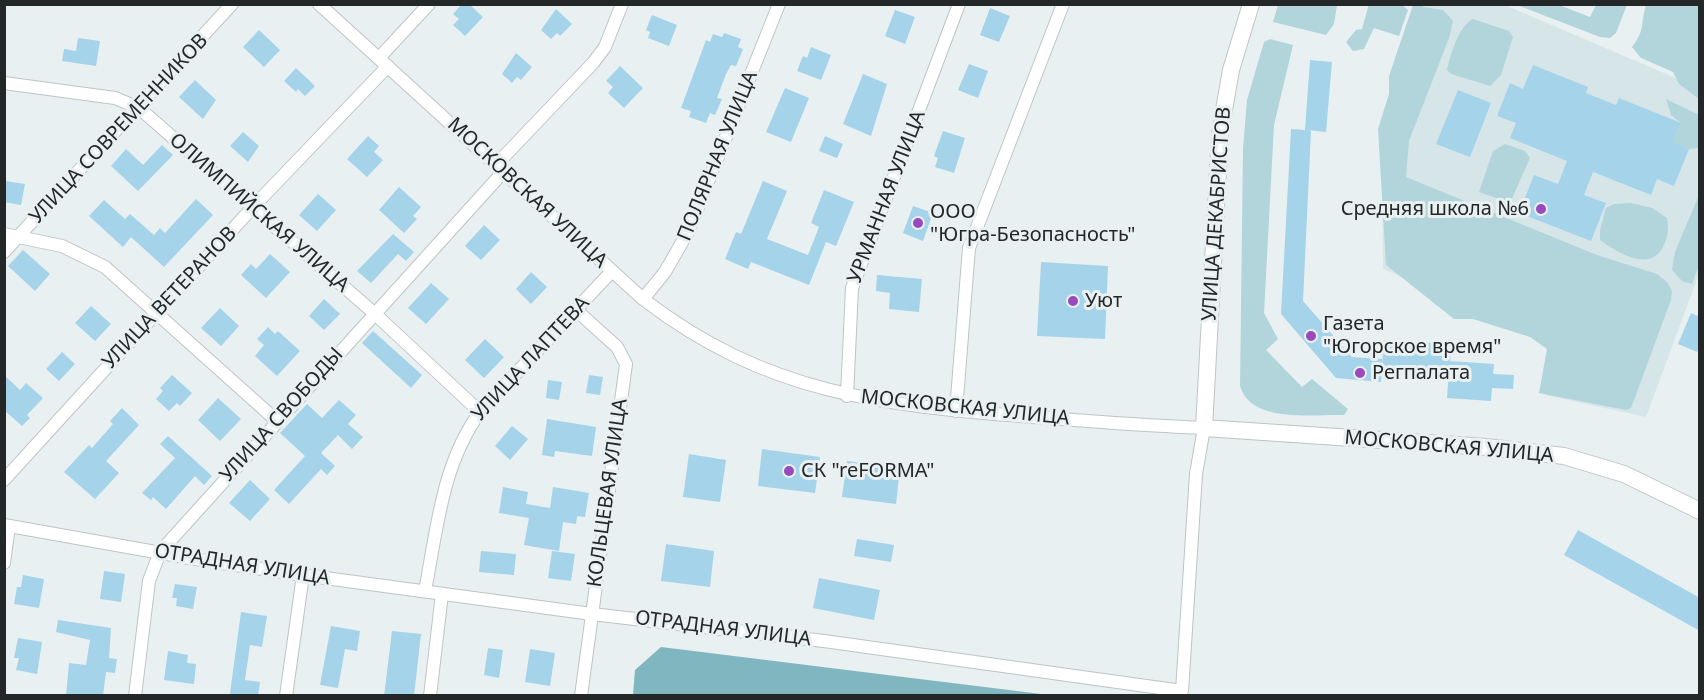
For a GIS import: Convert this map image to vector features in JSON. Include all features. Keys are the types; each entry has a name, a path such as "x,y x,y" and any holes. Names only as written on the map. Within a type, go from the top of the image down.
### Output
{"main road":[{"name":"УЛИЦА ДЕКАБРИСТОВ","path":"1204,428 1220,133 1231,70 1251,4"},
{"name":"МОСКОВСКАЯ УЛИЦА","path":"1204,428 1486,447 1564,456 1624,474 1700,511"}],"street":[{"name":"УЛИЦА СОВРЕМЕННИКОВ","path":"4,252 140,108 232,4"},
{"name":"МОСКОВСКАЯ УЛИЦА","path":"319,4 643,299 687,329 760,368 847,396 956,411 1204,428"},
{"name":"УЛИЦА ВЕТЕРАНОВ","path":"4,480 254,207 383,62 429,4"},
{"name":"УЛИЦА СВОБОДЫ","path":"135,696 149,581 160,552 374,314 593,63 605,47 622,4"},
{"name":"ПОЛЯРНАЯ УЛИЦА","path":"643,299 665,272 688,232 779,4"},
{"name":"УРМАННАЯ УЛИЦА","path":"847,396 852,288 959,4"},
{"path":"956,411 969,248 1063,4"},
{"name":"ОЛИМПИЙСКАЯ УЛИЦА","path":"4,82 115,98 140,108 374,314 480,412"},
{"path":"4,234 62,246 92,258 120,278 277,421"},
{"name":"УЛИЦА ЛАПТЕВА","path":"426,591 452,464 466,431 480,412 612,271"},
{"name":"КОЛЬЦЕВАЯ УЛИЦА","path":"576,310 617,347 626,364 581,696"},
{"name":"ОТРАДНАЯ УЛИЦА","path":"7,525 303,575 592,614 824,641 1184,693 1196,483 1204,428"},
{"path":"4,563 7,525"},
{"path":"286,696 303,575"},
{"path":"430,696 442,594"}],"shaded area":[{"path":"1278,4 1337,5 1334,24 1326,35 1273,22"},
{"path":"1369,4 1402,5 1408,10 1399,36 1374,28 1364,49 1353,51 1346,42 1356,30 1362,29"},
{"name":"Средняя школа №6","path":"1413,5 1505,5 1699,88 1699,274 1646,417 1545,395 1555,342 1383,269 1382,177"},
{"path":"1413,5 1443,10 1453,21 1449,38 1409,141 1406,177 1597,255 1657,274 1667,282 1672,291 1671,300 1631,408 1626,410 1539,393 1547,349 1530,337 1473,319 1454,319 1386,265 1378,129 1389,94 1389,76"},
{"path":"1517,5 1559,5 1590,17 1596,5 1627,5 1616,33 1610,38 1600,37"},
{"path":"1646,5 1699,5 1699,99 1679,84 1673,72 1641,58 1632,47 1641,31"},
{"path":"1473,19 1509,31 1513,37 1501,75 1490,86 1451,74 1447,70 1459,34"},
{"path":"1270,39 1293,45 1274,125 1264,313 1278,339 1266,350 1302,387 1312,379 1348,409 1344,415 1270,412 1246,398 1240,386 1243,149 1247,100 1264,42"},
{"path":"1666,99 1699,115 1699,148 1689,149 1673,142 1681,123 1671,115"},
{"path":"1505,144 1525,151 1530,158 1510,203 1479,192 1493,151"},
{"path":"1699,195 1699,265 1692,284 1682,281 1672,270 1675,252"},
{"path":"1631,203 1652,208 1667,218 1668,233 1665,243 1657,255 1650,259 1633,258 1600,240 1600,230 1606,208 1614,204"},
{"path":"661,647 1049,695 633,695 635,670"}],"building":[{"path":"462,4 469,4 483,17 465,36 453,25 459,19 453,14"},
{"path":"990,8 1010,16 999,42 980,35"},
{"path":"556,9 572,24 560,36 557,33 551,39 541,30"},
{"path":"895,10 915,17 905,44 885,36"},
{"path":"652,15 677,25 669,46 648,38 650,32 646,30"},
{"path":"259,30 280,50 264,67 243,47"},
{"path":"724,33 741,39 738,47 743,49 736,66 731,65 726,74 717,98 722,99 715,115 710,113 706,123 689,117 691,111 681,108 706,40 710,42 713,34 722,37"},
{"path":"78,38 100,41 96,66 62,61 64,49 76,51"},
{"path":"811,47 831,55 821,80 797,71 803,56 807,58"},
{"path":"516,53 532,67 521,80 517,77 512,83 502,74"},
{"path":"1310,60 1332,62 1326,132 1308,130 1311,131 1303,301 1352,357 1383,359 1381,382 1336,378 1281,314 1291,129 1305,130"},
{"path":"969,64 988,71 978,98 958,90"},
{"path":"1533,65 1588,87 1586,93 1616,105 1619,98 1681,123 1673,142 1689,149 1674,186 1657,179 1651,195 1593,172 1584,195 1606,203 1591,241 1519,213 1534,175 1558,184 1567,161 1510,138 1516,123 1497,116 1510,83 1523,89"},
{"path":"620,66 643,88 624,108 608,93 613,87 606,81"},
{"path":"296,68 315,86 305,96 298,89 296,92 284,81"},
{"path":"863,74 887,84 871,136 843,124"},
{"path":"195,80 216,100 203,119 179,97"},
{"path":"785,88 809,98 791,142 766,132"},
{"path":"1458,90 1491,103 1470,157 1436,144"},
{"path":"943,131 965,138 954,173 935,167 938,158 934,156"},
{"path":"243,132 259,146 248,162 230,146"},
{"path":"368,136 379,146 374,152 383,160 367,177 347,159"},
{"path":"825,136 843,144 837,158 819,151"},
{"path":"162,145 173,155 138,191 111,166 126,149 143,165"},
{"path":"6,181 25,184 21,205 4,202"},
{"path":"763,181 787,191 767,239 808,255 819,227 811,223 824,190 854,202 836,246 826,242 809,285 751,262 748,269 725,259 736,232 741,234"},
{"path":"399,187 421,207 413,216 417,219 404,233 379,210"},
{"path":"318,194 336,210 317,231 299,215"},
{"path":"196,199 213,215 164,267 131,237 123,247 89,216 104,200 125,219 130,214 154,235 160,228 165,233"},
{"path":"913,206 933,213 923,241 903,233"},
{"path":"484,225 500,240 481,260 465,246"},
{"path":"393,234 414,252 406,261 398,254 371,283 357,271"},
{"path":"23,250 50,274 35,291 8,266"},
{"path":"270,254 290,272 266,298 241,275 251,264 256,269"},
{"name":"Уют","path":"1041,262 1108,266 1105,339 1037,336"},
{"path":"531,272 547,287 531,304 516,289"},
{"path":"877,275 922,279 919,312 889,309 890,293 876,291"},
{"path":"431,283 449,299 426,324 408,308"},
{"path":"324,299 340,314 324,330 309,316"},
{"path":"91,306 111,324 95,341 75,323"},
{"path":"220,308 239,326 221,346 201,328"},
{"path":"1691,313 1700,317 1700,345 1697,352 1678,344"},
{"path":"268,327 275,334 278,331 300,351 277,376 255,356 264,345 257,339"},
{"path":"373,331 422,375 411,388 362,343"},
{"path":"485,339 504,357 484,378 465,360"},
{"path":"1384,340 1451,344 1450,361 1494,364 1493,374 1514,375 1513,389 1492,388 1491,401 1447,398 1449,370 1382,367"},
{"path":"62,352 75,364 59,381 46,369"},
{"path":"4,375 20,390 26,383 43,398 27,415 30,418 22,426 4,410"},
{"path":"172,375 192,393 180,406 177,403 169,411 156,399 163,391 160,388"},
{"path":"589,375 603,377 600,395 586,393"},
{"path":"548,380 562,382 559,400 546,398"},
{"path":"218,398 241,419 220,441 198,420"},
{"path":"339,400 356,415 348,424 363,437 352,449 338,435 321,453 335,466 327,475 321,469 289,504 274,490 305,456 280,433 307,404 322,418"},
{"path":"122,408 139,425 106,461 119,473 95,499 64,472 89,445 92,448 113,424 110,421"},
{"path":"547,419 596,427 592,456 555,451 554,457 542,455"},
{"path":"512,426 528,439 510,460 495,446"},
{"path":"168,436 212,476 204,485 195,476 166,509 153,497 151,500 142,493 175,458 160,444"},
{"name":"СК \"reFORMA\"","path":"762,449 820,457 815,493 758,486"},
{"path":"689,454 726,460 720,502 683,497"},
{"path":"847,461 900,468 896,504 842,497"},
{"path":"250,480 270,499 250,521 229,503"},
{"path":"503,487 528,492 526,504 550,508 553,487 589,493 585,517 577,516 576,524 563,522 559,551 524,545 529,518 499,513"},
{"path":"1578,530 1700,598 1700,631 1564,555"},
{"path":"857,539 894,545 891,562 854,556"},
{"path":"666,544 714,551 710,587 661,581"},
{"path":"481,551 516,554 514,575 479,572"},
{"path":"552,551 575,554 571,581 548,578"},
{"path":"104,571 125,574 121,602 100,599"},
{"path":"23,575 44,579 39,608 14,604 17,587 21,587"},
{"path":"819,578 880,590 874,620 813,608"},
{"path":"175,584 197,587 193,609 176,606 177,598 172,598"},
{"path":"241,612 267,616 262,647 250,645 245,680 260,682 258,696 233,696 230,693"},
{"path":"58,620 111,628 109,658 117,659 115,673 106,672 103,696 66,696 69,663 86,665 90,640 56,632"},
{"path":"331,626 360,631 357,651 345,649 338,688 320,685"},
{"path":"392,631 421,634 414,696 384,696"},
{"path":"18,638 42,642 37,674 16,670 19,658 14,658"},
{"path":"488,648 503,650 499,678 484,675"},
{"path":"530,649 555,653 550,686 525,682"},
{"path":"168,651 188,655 187,663 196,664 194,684 164,680"}],"place":[{"name":"Средняя школа №6","path":"1541,209"},
{"name":"ООО \"Югра-Безопасность\"","path":"918,223"},
{"name":"Уют","path":"1073,301"},
{"name":"Газета \"Югорское время\"","path":"1311,336"},
{"name":"Регпалата","path":"1360,373"},
{"name":"СК \"reFORMA\"","path":"789,471"}]}
